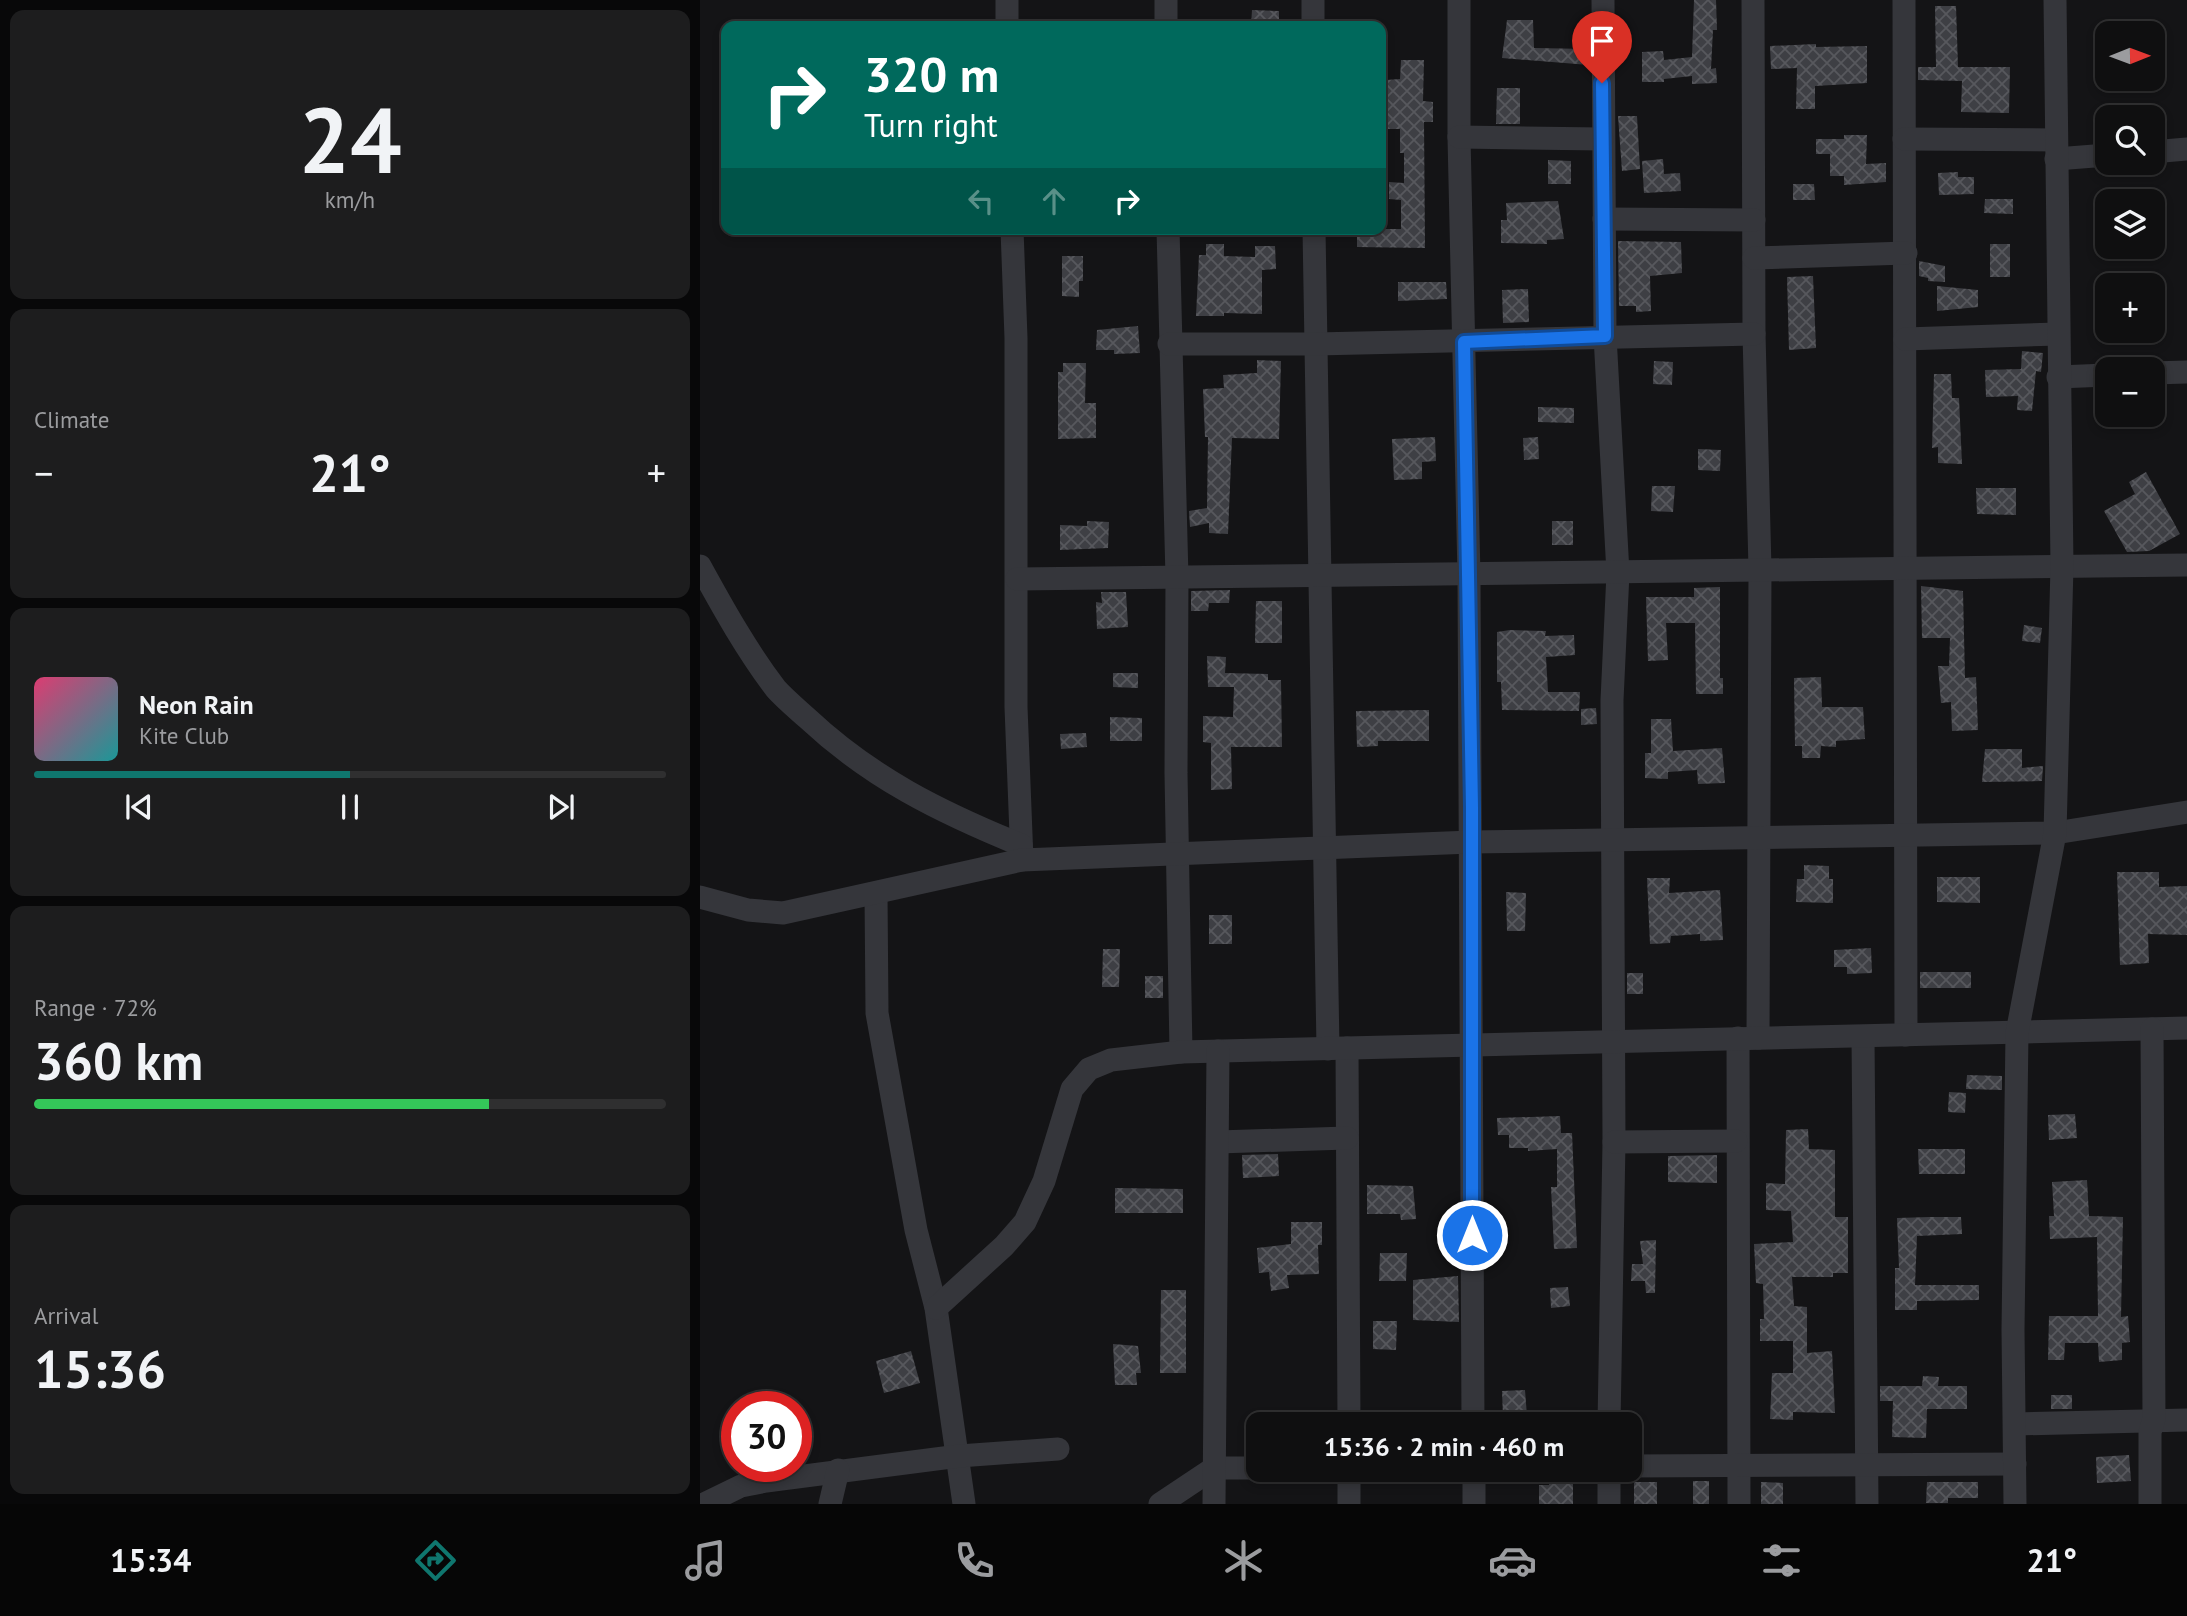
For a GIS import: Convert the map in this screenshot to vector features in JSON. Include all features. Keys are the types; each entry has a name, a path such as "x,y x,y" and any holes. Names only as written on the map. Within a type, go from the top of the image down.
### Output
{"street":[{"path":"1007,0 1007,21"},
{"path":"1166,0 1166,21"},
{"path":"1312,0 1313,21"},
{"path":"1459,0 1459,137 1469,576 1474,1412"},
{"path":"1603,0 1605,336 1618,573 1612,700 1614,1142 1609,1412"},
{"path":"1739,1504 1736,1141 1748,1038 1760,836 1760,569 1754,334 1753,0"},
{"path":"1905,0 1906,1035"},
{"path":"2015,1504 2017,1424 2013,1330 2017,1033 2056,833 2062,566 2055,0"},
{"path":"1459,137 1602,139"},
{"path":"1904,139 2095,154"},
{"path":"2165,151 2187,149"},
{"path":"1604,219 1754,220"},
{"path":"1012,235 1016,338 1016,707 1021,853"},
{"path":"1168,235 1177,578 1177,855 1181,1052"},
{"path":"1314,235 1327,849 1338,1048 1347,1138 1349,1412"},
{"path":"1754,258 1906,253"},
{"path":"1169,344 1464,342 1605,336 1754,334"},
{"path":"1905,339 2058,334"},
{"path":"2165,373 2187,372"},
{"path":"2058,377 2095,375"},
{"path":"1017,579 1469,576 1760,569 2187,565"},
{"path":"700,566 727,614 777,690 829,739 873,774 1021,853"},
{"path":"700,897 748,911 783,913 876,893 1021,853 1177,855 1471,842 2056,833 2187,812"},
{"path":"876,893 877,1013 916,1230 936,1308 964,1504"},
{"path":"936,1308 1004,1246 1025,1222 1044,1181 1072,1089 1089,1069 1111,1060 1181,1052 2187,1028"},
{"path":"2150,1504 2150,1432 2154,1419 2152,1029"},
{"path":"1863,1037 1867,1504"},
{"path":"1214,1504 1218,1051"},
{"path":"1218,1143 1347,1138"},
{"path":"1614,1142 1736,1141"},
{"path":"2017,1424 2187,1420"},
{"path":"704,1504 741,1486 838,1470 959,1456 1058,1449"},
{"path":"1642,1465 2015,1464"},
{"path":"1160,1504 1214,1468 1246,1468"},
{"path":"830,1504 838,1470"},
{"path":"1349,1482 1349,1504"},
{"path":"1474,1482 1474,1504"},
{"path":"1609,1482 1609,1504"}],"building":[{"path":"1694,0 1716,0 1717,30 1713,30 1711,69 1716,68 1717,83 1692,84 1692,76 1664,79 1664,82 1642,82 1642,52 1663,51 1664,60 1692,57"},
{"path":"1935,6 1956,6 1958,67 2010,67 2009,113 1961,112 1962,81 1918,80 1918,67 1936,67"},
{"path":"1252,10 1279,11 1279,21 1251,21"},
{"path":"1507,20 1533,20 1534,48 1589,49 1589,65 1502,58"},
{"path":"1816,44 1816,47 1867,46 1867,83 1815,86 1815,109 1796,109 1797,68 1771,69 1770,46"},
{"path":"1401,60 1424,60 1423,101 1433,102 1433,122 1424,122 1425,248 1357,247 1357,235 1386,235 1386,229 1401,229 1401,200 1389,199 1389,182 1404,183 1404,153 1400,153 1400,129 1388,129 1386,80 1400,79"},
{"path":"1497,88 1520,88 1520,124 1496,124"},
{"path":"1618,116 1637,116 1640,169 1622,171"},
{"path":"1844,135 1867,135 1866,164 1886,163 1886,182 1844,185 1844,176 1830,176 1830,154 1816,154 1816,139 1844,139"},
{"path":"1663,159 1664,174 1680,173 1681,191 1644,193 1642,161"},
{"path":"1548,160 1571,161 1571,184 1548,184"},
{"path":"1958,172 1958,177 1974,177 1974,194 1939,195 1938,173"},
{"path":"1793,184 1814,184 1815,200 1793,200"},
{"path":"1985,199 2013,199 2013,214 1984,213"},
{"path":"1558,201 1564,239 1547,240 1547,244 1501,243 1501,220 1507,220 1506,203"},
{"path":"1618,241 1681,242 1682,273 1650,276 1651,311 1636,312 1636,306 1619,306"},
{"path":"1206,244 1224,244 1224,256 1255,257 1255,246 1275,246 1276,269 1262,270 1262,314 1224,313 1224,316 1196,316 1199,255 1206,255"},
{"path":"1990,244 2010,244 2010,277 1990,277"},
{"path":"1062,256 1083,256 1083,281 1079,281 1079,297 1062,296"},
{"path":"1919,261 1945,266 1945,282 1928,281 1928,278 1919,276"},
{"path":"1813,276 1816,348 1789,350 1787,277"},
{"path":"1398,282 1446,282 1447,299 1398,301"},
{"path":"1937,286 1978,290 1978,307 1937,311"},
{"path":"1528,289 1529,322 1503,323 1502,290"},
{"path":"1138,326 1140,353 1114,354 1114,350 1096,350 1097,330"},
{"path":"2022,351 2043,353 2041,372 2036,371 2032,411 2017,410 2018,396 1986,397 1985,370 2021,369"},
{"path":"1257,360 1281,361 1279,439 1232,438 1228,534 1209,533 1209,523 1190,527 1189,511 1207,508 1208,437 1205,437 1203,389 1224,388 1223,375 1257,373"},
{"path":"1654,361 1673,362 1672,385 1653,384"},
{"path":"1063,363 1086,363 1085,403 1096,403 1096,438 1058,439 1058,372 1063,372"},
{"path":"1934,374 1951,374 1952,398 1959,398 1962,464 1938,463 1938,447 1932,448"},
{"path":"1538,407 1574,408 1574,423 1538,422"},
{"path":"1435,437 1436,461 1422,462 1422,479 1394,480 1392,439"},
{"path":"1538,437 1539,459 1524,460 1523,438"},
{"path":"1698,449 1721,450 1720,471 1698,470"},
{"path":"2146,472 2180,534 2149,551 2127,552 2104,511 2135,494 2129,482"},
{"path":"1652,486 1675,486 1673,512 1651,511"},
{"path":"1976,488 2016,488 2016,515 1977,514"},
{"path":"1087,521 1109,522 1108,548 1060,550 1060,525 1087,526"},
{"path":"1552,521 1573,521 1573,545 1552,545"},
{"path":"1921,586 1963,591 1965,678 1976,677 1978,730 1952,731 1951,702 1941,703 1938,666 1949,666 1950,638 1922,638"},
{"path":"1720,587 1720,678 1723,678 1723,694 1696,694 1695,623 1666,623 1668,660 1648,661 1646,597 1694,597 1694,588"},
{"path":"1230,590 1229,603 1209,603 1208,611 1191,611 1191,591"},
{"path":"1101,592 1126,592 1128,627 1097,629 1096,602 1102,603"},
{"path":"1256,601 1282,601 1282,643 1255,643"},
{"path":"2024,625 2042,628 2040,643 2022,641"},
{"path":"1546,631 1545,636 1574,635 1575,655 1546,657 1548,692 1580,692 1579,711 1502,710 1501,682 1497,682 1497,632"},
{"path":"1207,656 1226,657 1225,673 1268,674 1268,680 1281,680 1282,747 1231,747 1232,789 1211,790 1211,743 1203,742 1203,716 1233,717 1234,687 1208,687"},
{"path":"1113,673 1138,673 1138,688 1113,687"},
{"path":"1821,677 1822,707 1863,707 1865,739 1836,741 1836,747 1821,746 1820,758 1802,758 1802,746 1795,746 1794,678"},
{"path":"1596,708 1597,724 1581,725 1581,709"},
{"path":"1429,710 1429,741 1378,741 1378,746 1357,747 1356,711"},
{"path":"1110,717 1142,718 1142,741 1110,741"},
{"path":"1651,719 1671,719 1673,751 1722,748 1725,783 1698,784 1697,770 1668,772 1668,779 1645,778 1645,753 1651,753"},
{"path":"1086,733 1087,747 1061,749 1060,734"},
{"path":"1985,749 2022,749 2022,768 2043,766 2042,781 1982,782"},
{"path":"1804,865 1829,866 1829,879 1833,879 1833,903 1796,902 1797,879 1804,879"},
{"path":"2117,872 2159,872 2159,887 2187,886 2187,935 2148,934 2149,963 2120,965"},
{"path":"1937,877 1980,877 1980,903 1937,902"},
{"path":"1647,878 1670,878 1669,893 1720,890 1723,940 1700,941 1700,934 1671,936 1670,943 1650,944"},
{"path":"1506,892 1526,893 1525,931 1507,931"},
{"path":"1209,915 1232,915 1232,944 1209,944"},
{"path":"1871,948 1872,973 1847,974 1847,967 1834,967 1834,950"},
{"path":"1103,949 1120,949 1119,987 1102,987"},
{"path":"1920,972 1971,972 1971,988 1920,988"},
{"path":"1627,973 1643,973 1643,994 1627,994"},
{"path":"1145,976 1163,976 1163,998 1145,998"},
{"path":"1967,1075 2002,1076 2002,1090 1966,1089"},
{"path":"1949,1092 1966,1093 1965,1113 1948,1112"},
{"path":"2075,1114 2077,1138 2049,1140 2048,1115"},
{"path":"1560,1116 1561,1133 1572,1133 1577,1248 1554,1249 1551,1187 1557,1187 1557,1149 1528,1151 1528,1148 1509,1148 1509,1135 1498,1135 1497,1118"},
{"path":"1808,1129 1809,1149 1835,1150 1835,1217 1848,1217 1848,1273 1833,1273 1833,1277 1792,1277 1794,1306 1807,1307 1807,1353 1832,1351 1835,1413 1793,1412 1793,1420 1770,1419 1772,1373 1793,1373 1793,1341 1760,1341 1760,1319 1764,1319 1763,1284 1756,1283 1754,1244 1793,1242 1791,1211 1766,1210 1766,1183 1785,1184 1786,1130"},
{"path":"1918,1149 1965,1149 1965,1174 1919,1174"},
{"path":"1278,1154 1279,1176 1243,1178 1242,1155"},
{"path":"1717,1155 1717,1183 1668,1182 1668,1156"},
{"path":"2087,1180 2089,1216 2123,1217 2121,1317 2128,1316 2130,1342 2122,1343 2122,1360 2099,1362 2098,1343 2065,1343 2064,1360 2048,1360 2049,1316 2098,1316 2097,1237 2050,1239 2049,1216 2054,1216 2052,1182"},
{"path":"1367,1185 1413,1186 1416,1219 1401,1220 1400,1214 1367,1214"},
{"path":"1115,1188 1183,1189 1183,1213 1115,1213"},
{"path":"1961,1217 1962,1234 1917,1236 1915,1285 1979,1285 1979,1300 1917,1301 1917,1310 1895,1310 1895,1268 1899,1268 1897,1218"},
{"path":"1291,1222 1322,1222 1322,1245 1318,1245 1319,1274 1287,1275 1289,1288 1271,1291 1269,1272 1259,1273 1257,1248 1291,1244"},
{"path":"1656,1240 1655,1293 1646,1293 1645,1281 1631,1281 1632,1264 1643,1264 1640,1241"},
{"path":"1380,1253 1407,1253 1406,1281 1379,1281"},
{"path":"1458,1276 1459,1322 1413,1320 1413,1280"},
{"path":"1568,1287 1570,1306 1551,1308 1550,1288"},
{"path":"1161,1290 1186,1290 1186,1373 1160,1373"},
{"path":"1373,1321 1397,1321 1396,1350 1373,1349"},
{"path":"1113,1344 1138,1346 1141,1373 1136,1373 1137,1385 1115,1385"},
{"path":"911,1351 920,1383 884,1393 876,1361"},
{"path":"1923,1376 1939,1377 1938,1386 1967,1386 1967,1409 1927,1409 1926,1438 1892,1437 1893,1401 1880,1401 1880,1386 1922,1386"},
{"path":"1525,1390 1527,1412 1503,1412 1502,1391"},
{"path":"2051,1395 2072,1395 2072,1409 2051,1409"},
{"path":"2129,1455 2131,1481 2097,1483 2096,1457"},
{"path":"1693,1481 1709,1481 1709,1504 1693,1504"},
{"path":"1549,1482 1573,1482 1573,1504 1539,1504 1539,1485 1549,1485"},
{"path":"1634,1482 1657,1482 1657,1504 1634,1504"},
{"path":"1761,1482 1783,1483 1783,1504 1761,1504"},
{"path":"1927,1482 1978,1482 1978,1498 1948,1498 1948,1503 1926,1503"}],"route":[{"path":"1472,1235 1472,807 1464,342 1605,336 1602,83"}]}
